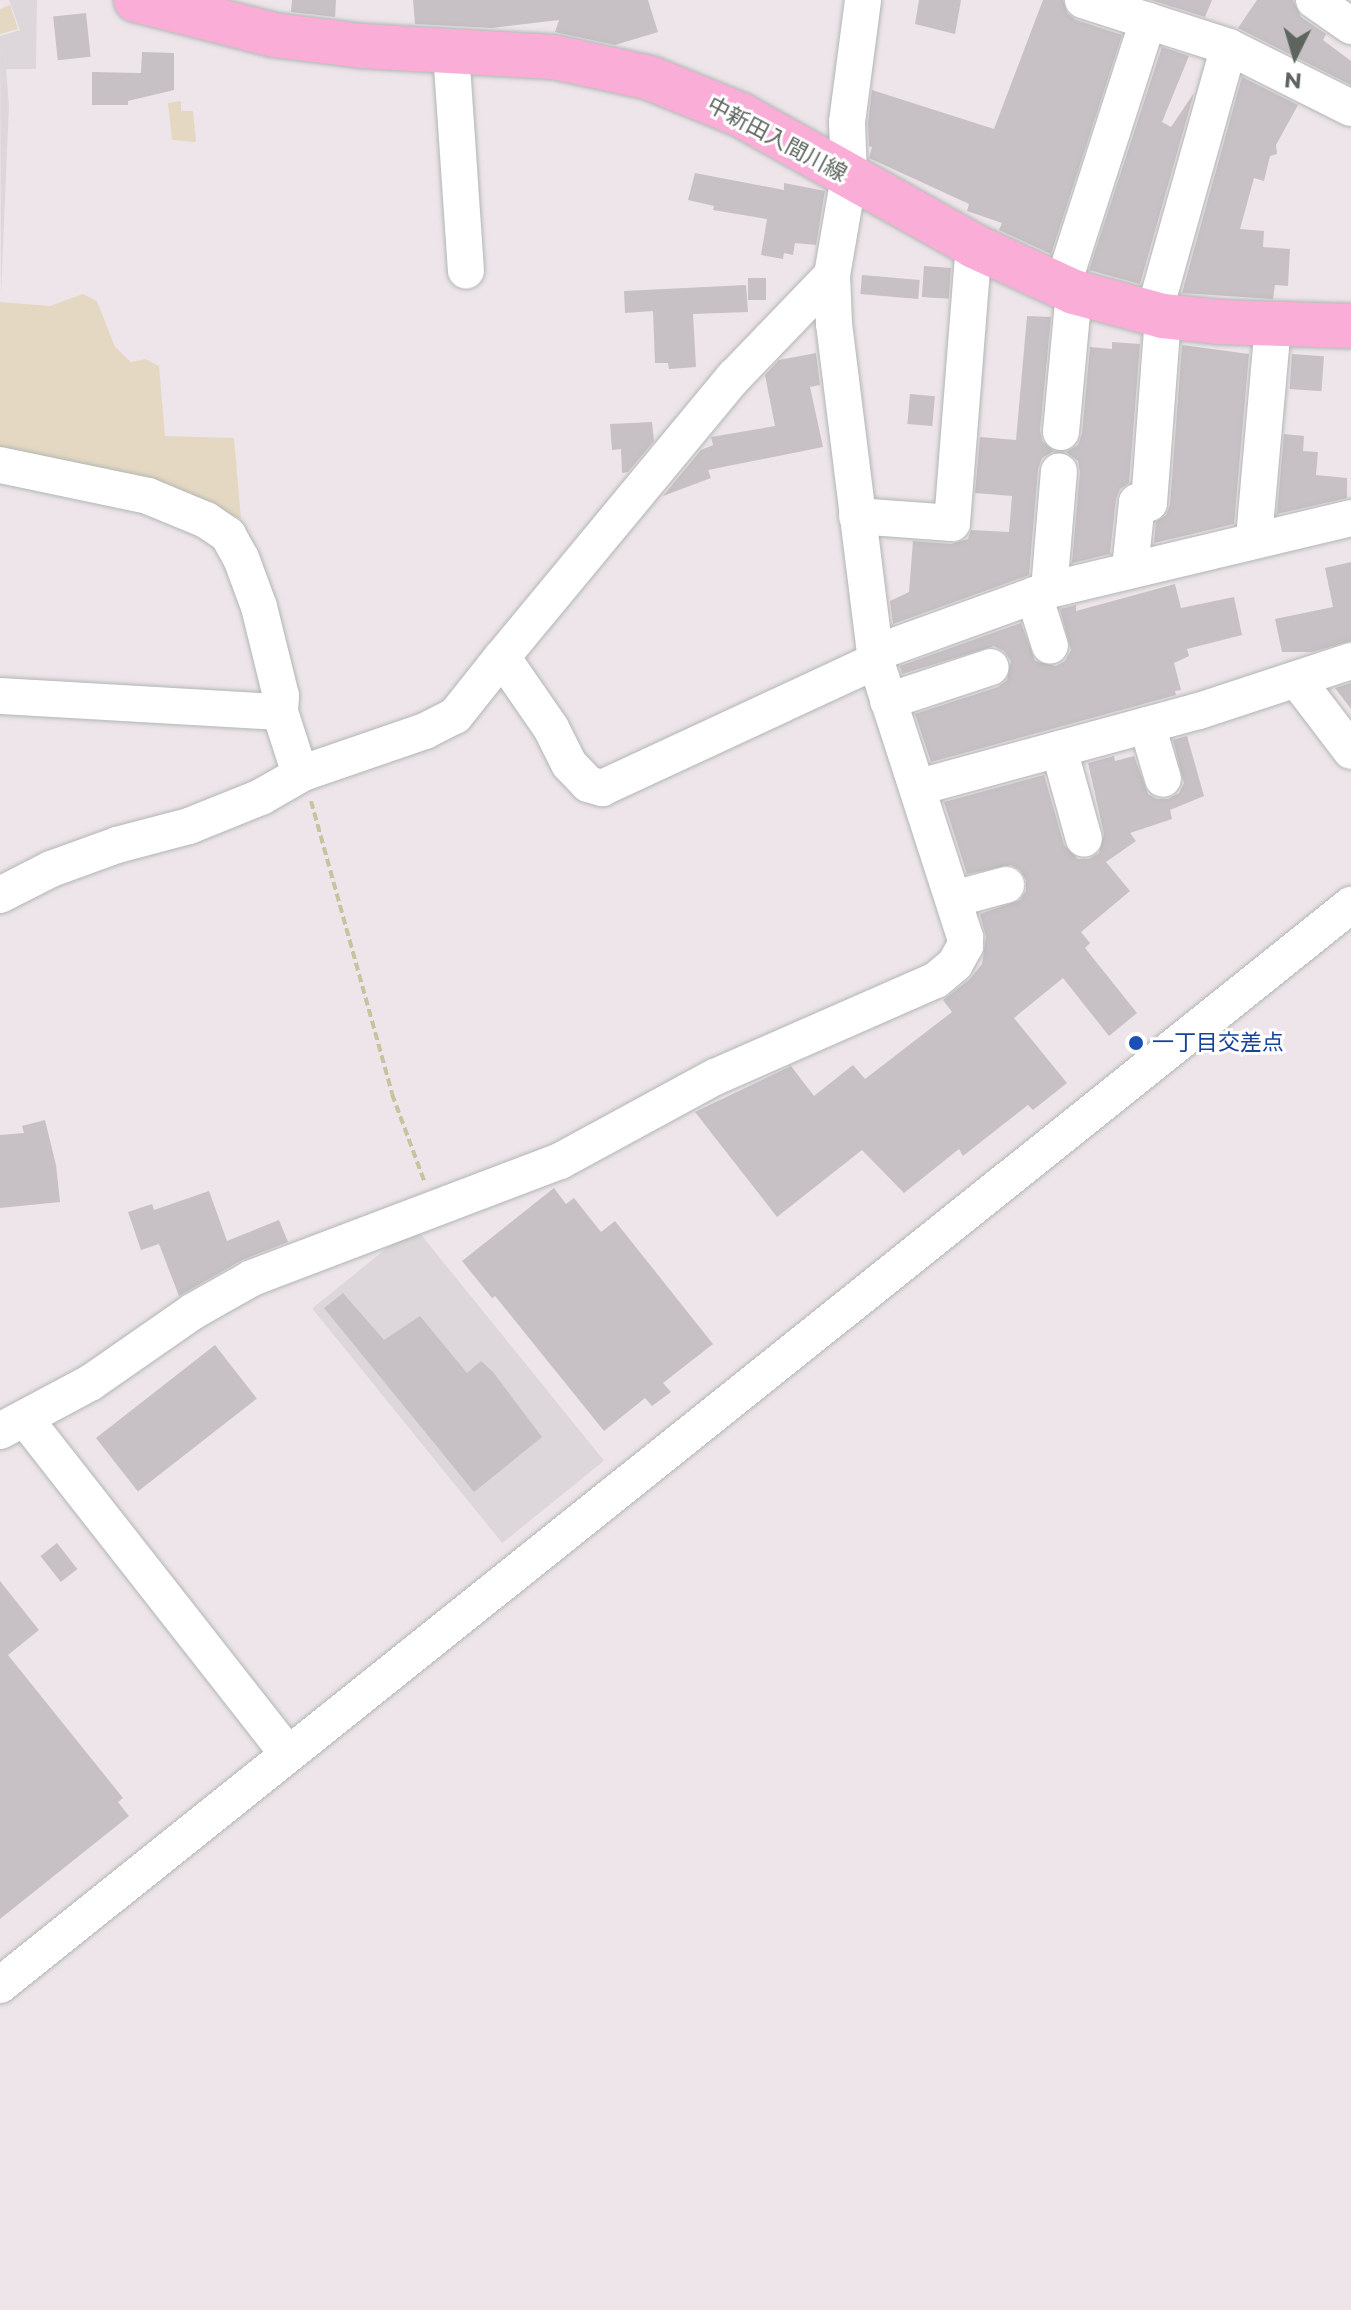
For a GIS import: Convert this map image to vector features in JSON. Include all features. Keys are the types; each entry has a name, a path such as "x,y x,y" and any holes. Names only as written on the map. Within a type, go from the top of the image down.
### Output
{"main road":[{"name":"中新田入間川線","path":"136,0 274,35 554,57 650,78 741,115 974,246 1068,290 1158,315 1273,325 1351,326"}],"street":[{"path":"288,1754 13,1426 132,1356 192,1312 252,1278 336,1244 435,1212 560,1161 715,1077 936,980 955,964 965,946 954,899 876,657 842,409 832,275 849,177 847,122 863,0"},
{"path":"1083,0 1229,47 1351,108"},
{"path":"1314,0 1351,26"},
{"path":"1061,432 1068,290 1148,21"},
{"path":"1130,569 1137,502 1149,503 1158,315 1229,47"},
{"path":"451,51 466,270"},
{"path":"857,516 952,523 974,246"},
{"path":"0,895 51,869 117,845 189,826 261,797 302,774 425,731 455,716 724,389 832,275"},
{"path":"1254,538 1273,325"},
{"path":"0,465 148,496 206,520 228,535 241,558 259,607 281,696 280,712 302,774"},
{"path":"1050,646 1041,592 1059,471"},
{"path":"502,657 551,728 569,764 588,784 602,788 876,657 1041,592 1254,538 1351,518"},
{"path":"919,787 1147,725 1351,661"},
{"path":"888,701 991,667"},
{"path":"1297,680 1351,751"},
{"path":"0,696 280,712"},
{"path":"1147,725 1163,779"},
{"path":"1059,749 1084,839"},
{"path":"954,899 1006,885"},
{"path":"0,1985 1351,905"}],"path":[{"path":"302,774 392,1094 435,1212"}],"shaded area":[{"path":"9,0 37,0 36,69 6,69 9,105 1,294 0,36 20,30"},
{"path":"10,5 18,29 0,34 0,9"},
{"path":"181,101 181,111 193,111 196,142 172,140 168,103"},
{"path":"83,294 97,301 115,347 131,362 145,359 159,366 165,436 234,438 241,519 148,486 0,456 0,302 50,306"},
{"path":"414,1226 604,1461 502,1543 312,1308"}],"building":[{"path":"292,0 336,0 335,17 291,12"},
{"path":"413,0 648,0 658,32 615,45 555,32 559,20 492,28 415,24"},
{"path":"919,0 961,0 955,34 915,24"},
{"path":"1043,0 1063,0 1067,13 1076,20 1122,35 1051,254 999,230 1002,223 967,211 969,204 869,158 872,147 869,146 868,123 872,90 994,129"},
{"path":"1151,0 1212,0 1205,17"},
{"path":"1257,0 1293,0 1301,17 1326,34 1323,40 1351,61 1351,85 1238,28"},
{"path":"86,13 91,57 58,60 53,16"},
{"path":"1162,47 1189,56 1162,122 1171,127 1194,93 1140,284 1089,270"},
{"path":"142,52 174,53 174,90 128,101 128,105 92,105 92,72 141,73"},
{"path":"1242,77 1298,105 1276,145 1277,154 1270,156 1264,181 1254,178 1240,229 1264,231 1263,247 1290,249 1288,286 1275,285 1273,299 1182,293"},
{"path":"695,173 784,190 784,183 825,191 816,245 795,243 793,255 784,253 783,259 761,255 767,219 713,210 714,206 688,200"},
{"path":"924,266 951,268 949,299 922,297"},
{"path":"862,275 920,280 918,299 860,294"},
{"path":"748,278 766,278 766,300 748,300"},
{"path":"746,285 748,312 693,314 696,367 669,369 668,363 655,363 653,311 625,313 624,291"},
{"path":"1027,316 1051,317 1040,430 1042,441 1054,451 1042,458 1038,469 1029,575 893,624 890,601 909,592 913,541 951,544 968,539 971,530 1009,532 1012,496 975,493 980,437 1016,440"},
{"path":"1112,342 1140,344 1129,483 1120,489 1116,499 1110,554 1072,563 1080,472 1078,461 1066,452 1078,445 1082,434 1090,347 1112,349"},
{"path":"1182,345 1249,354 1234,524 1154,543 1156,522 1166,515 1170,505"},
{"path":"816,353 820,385 810,387 823,447 708,470 711,478 663,496 701,450 713,445 711,437 775,426 765,375 779,360"},
{"path":"1292,354 1324,356 1321,391 1290,389"},
{"path":"910,394 935,396 932,426 907,424"},
{"path":"652,422 654,441 628,472 622,473 621,449 612,450 610,424"},
{"path":"1284,434 1304,436 1303,451 1318,452 1316,475 1347,478 1347,498 1277,514"},
{"path":"1351,562 1351,641 1312,652 1282,652 1275,619 1333,607 1325,568"},
{"path":"1175,584 1181,608 1234,597 1242,635 1187,649 1189,656 1174,663 1181,690 1175,691 1176,695 931,762 915,714 998,687 1007,680 1011,661 1004,651 994,646 902,674 900,666 1021,623 1035,661 1056,666 1065,661 1071,650 1060,609 1076,605 1076,611"},
{"path":"1351,683 1351,709 1335,688"},
{"path":"1187,736 1204,796 1170,810 1172,819 1130,833 1136,841 1106,862 1130,891 1081,932 1090,943 1085,948 1137,1013 1109,1036 1063,978 1014,1018 1067,1083 1033,1110 1028,1105 963,1156 959,1149 904,1193 862,1150 777,1217 695,1112 791,1066 814,1096 853,1065 865,1079 952,1012 943,1000 969,980 982,964 986,937 980,914 1020,900 1026,891 1026,880 1020,870 1011,865 967,874 944,802 1044,775 1064,845 1078,859 1089,859 1099,853 1104,834 1088,763 1114,756 1115,761 1134,756 1148,794 1157,799 1168,799 1179,793 1184,783 1173,740"},
{"path":"45,1120 56,1165 60,1202 0,1208 0,1135 24,1133 22,1126"},
{"path":"554,1188 566,1204 574,1198 601,1232 615,1221 713,1344 663,1383 671,1392 652,1406 645,1398 604,1431 495,1296 492,1298 462,1261"},
{"path":"209,1191 227,1241 279,1220 288,1242 242,1260 179,1296 159,1244 141,1250 128,1212 152,1204 154,1210"},
{"path":"343,1293 384,1340 420,1316 467,1373 481,1361 493,1372 542,1437 474,1492 324,1308"},
{"path":"215,1345 257,1399 138,1492 96,1438"},
{"path":"57,1543 77,1569 61,1582 40,1556"},
{"path":"0,1581 39,1630 8,1655 123,1798 118,1802 129,1816 0,1919"}],"place":[{"name":"一丁目交差点","path":"1136,1043"}]}
